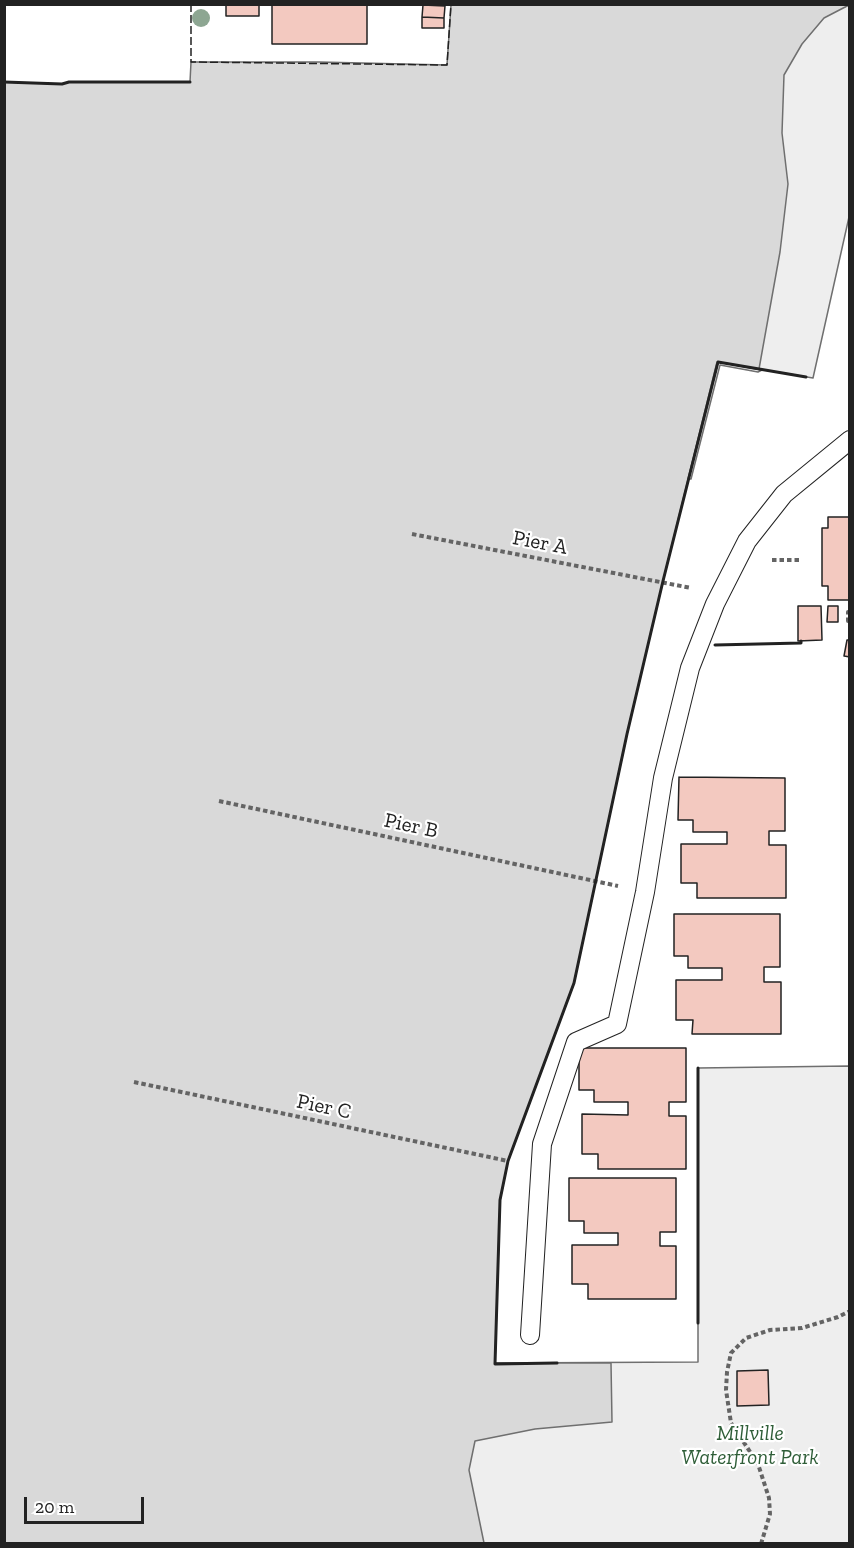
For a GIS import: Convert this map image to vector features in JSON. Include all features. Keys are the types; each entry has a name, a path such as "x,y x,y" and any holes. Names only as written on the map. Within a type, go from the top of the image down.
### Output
{"lane":[{"path":"530,1335 542,1144 576,1042 617,1024 645,892 663,778 690,668 715,604 747,541 784,494 849,440"}],"path":[{"name":"Pier A","path":"412,534 701,590"},
{"path":"786,560 801,560"},
{"path":"849,612 849,621"},
{"name":"Pier B","path":"219,801 596,881"},
{"name":"Pier C","path":"134,1082 508,1161"},
{"path":"761,1544 770,1514 769,1498 758,1464 731,1423 726,1390 731,1353 746,1338 754,1335 770,1330 802,1328 838,1317 849,1311"}],"green space":[{"name":"Millville Waterfront Park","path":"849,5 849,217 813,378 717,362 627,734 574,983 508,1161 500,1200 495,1363 698,1362 698,1068 849,1066 849,1543 6,1544 719,56"}],"shaded area":[{"path":"451,5 849,5 824,18 802,44 784,75 782,133 788,184 780,252 759,369 717,362 627,734 574,983 508,1161 500,1200 495,1363 611,1363 612,1422 535,1429 475,1441 469,1470 484,1543 5,1544 5,82 62,84 69,82 190,82 191,62 447,65"}],"pier":[{"path":"718,362 762,370 758,372 720,365 691,479 688,479"}],"building":[{"path":"226,4 259,4 259,16 226,16"},
{"path":"272,4 367,4 367,44 272,44"},
{"path":"423,5 445,6 444,18 422,17"},
{"path":"422,17 444,18 444,28 422,28"},
{"path":"828,517 850,517 850,600 828,600 828,586 822,586 822,528 828,528"},
{"path":"798,606 821,606 822,640 798,641"},
{"path":"828,606 838,606 838,622 827,622"},
{"path":"847,640 850,640 850,657 844,656"},
{"path":"679,777 785,778 785,831 769,831 769,845 786,845 786,898 697,898 697,883 681,883 681,844 727,844 727,832 693,832 693,820 678,820"},
{"path":"674,914 780,914 780,967 764,967 764,982 781,982 781,1034 692,1034 693,1020 676,1020 676,980 722,980 722,968 688,968 688,956 674,956"},
{"path":"579,1048 686,1048 686,1102 669,1102 669,1116 686,1116 686,1169 598,1169 598,1154 582,1154 582,1114 628,1115 628,1102 594,1102 594,1090 579,1090"},
{"path":"569,1178 676,1178 676,1232 660,1232 660,1246 676,1246 676,1299 588,1299 588,1284 572,1284 572,1245 618,1245 618,1233 584,1233 584,1221 569,1221"},
{"path":"768,1370 769,1405 737,1406 737,1371"}],"fence":[{"path":"191,4 191,62 447,65 451,4"}],"wall":[{"path":"4,82 62,84 69,82 190,82"},
{"path":"557,1363 495,1364 500,1200 508,1161 574,983 627,734 718,362 806,377"},
{"path":"715,645 801,643 801,641"},
{"path":"698,1068 698,1323"}]}
